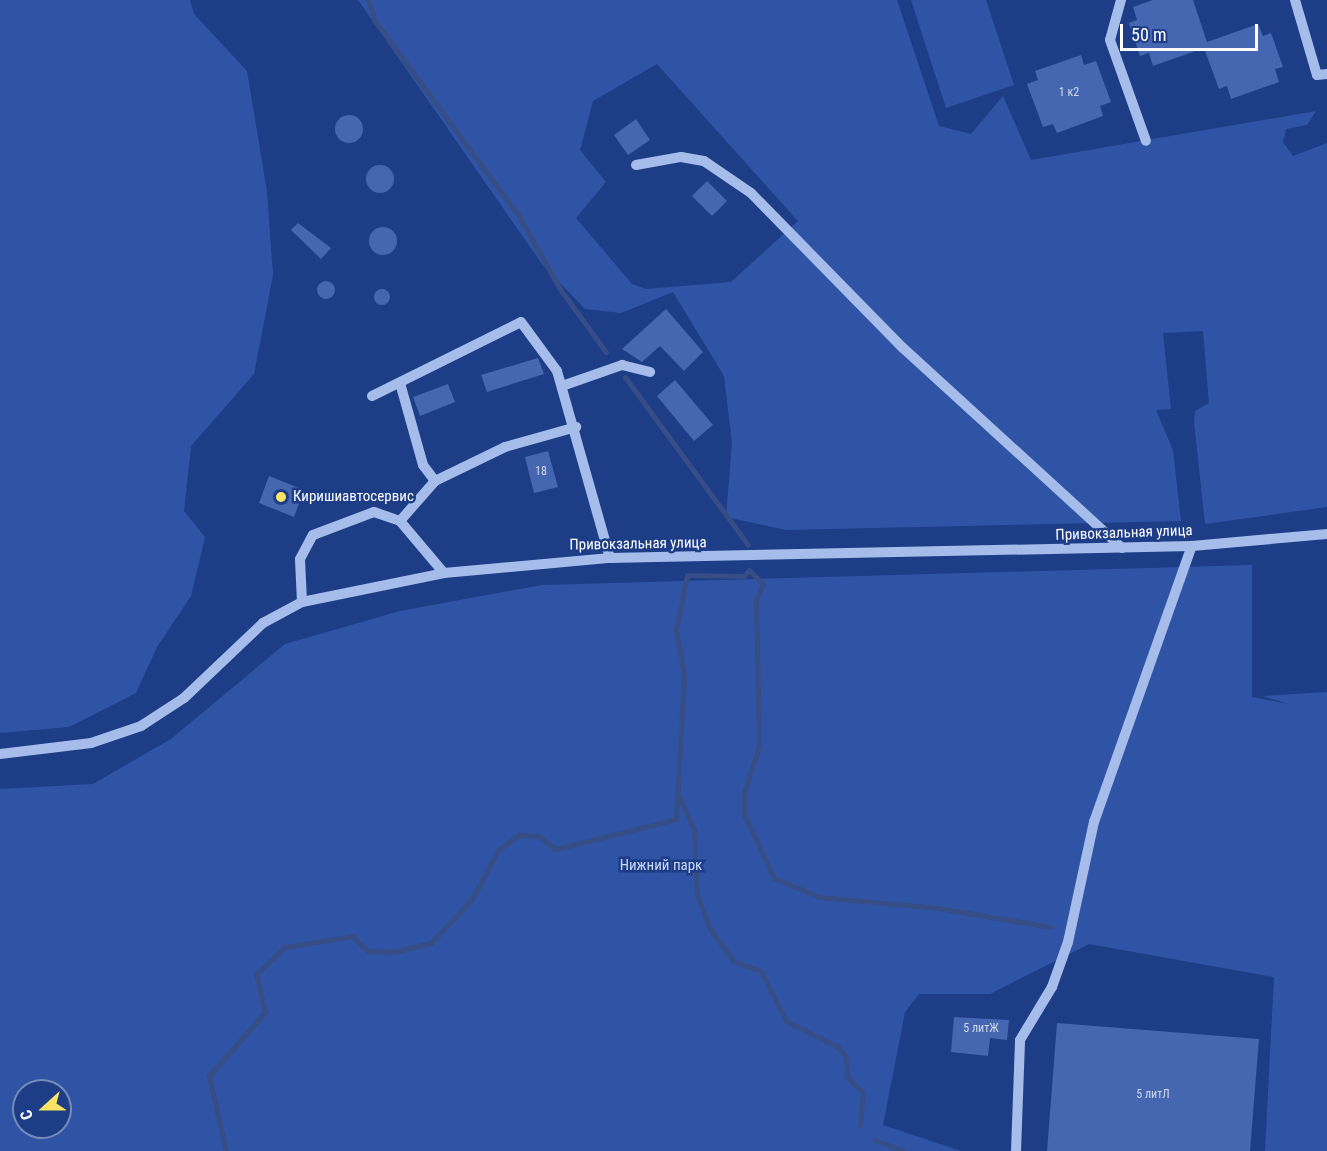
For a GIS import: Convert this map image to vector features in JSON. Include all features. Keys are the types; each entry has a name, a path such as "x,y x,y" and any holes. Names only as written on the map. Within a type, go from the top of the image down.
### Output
{"street":[{"path":"1120,0 1110,40 1146,141"},
{"path":"1295,0 1324,74"},
{"path":"636,165 681,157 704,161 751,193 902,347 1122,548"},
{"path":"372,396 521,322 562,386 576,427 610,558"},
{"path":"562,386 622,365 650,372"},
{"path":"400,382 423,465 435,481"},
{"path":"400,520 435,481 505,447 576,427"},
{"path":"302,602 300,559 313,535 374,512 400,520 444,573"},
{"name":"Привокзальная улица","path":"0,754 91,743 141,726 184,698 263,623 302,602 444,573 610,558 1192,546 1327,534"},
{"path":"1016,1151 1020,1040 1052,987 1068,942 1094,822 1192,546"}],"green space":[{"path":"0,0 190,0 194,14 247,71 267,192 273,275 254,374 191,446 184,511 205,537 191,596 157,647 136,693 69,727 0,733"},
{"path":"358,0 897,0 939,126 971,134 1003,96 1031,160 1316,111 1307,125 1286,129 1283,142 1293,156 1327,143 1327,507 1205,524 1194,421 1195,411 1209,403 1203,331 1163,333 1171,409 1156,410 1173,450 1181,521 786,530 726,517 732,443 724,376 673,292 621,313 585,309 542,264","holes":["657,64 798,221 731,282 646,289 632,284 576,218 606,182 580,150 593,101"]},
{"path":"911,0 986,0 1014,85 946,108"},
{"name":"Нижний парк","path":"1252,565 1252,697 1288,704 1263,696 1327,692 1327,1151 1265,1151 1274,977 1089,944 990,994 919,994 905,1012 883,1125 961,1151 0,1151 0,789 93,784 171,739 285,644 400,611 542,585"}],"building":[{"path":"1153,0 1193,0 1207,42 1258,24 1263,36 1271,33 1283,67 1275,69 1279,82 1231,99 1227,86 1219,89 1204,48 1153,66 1149,53 1140,56 1129,23 1137,20 1133,7"},
{"path":"1081,55 1084,65 1096,61 1111,102 1100,106 1103,116 1057,133 1053,124 1043,127 1027,84 1038,80 1035,71"},
{"path":"349,115 359,119 363,129 359,139 349,143 339,139 335,129 339,119"},
{"path":"636,119 650,140 628,155 614,135"},
{"path":"380,165 390,169 394,179 390,189 380,193 370,189 366,179 370,169"},
{"path":"707,181 727,201 712,216 692,196"},
{"path":"298,223 331,248 321,259 291,230"},
{"path":"383,227 393,231 397,241 393,251 383,255 373,251 369,241 373,231"},
{"path":"326,281 332,284 335,290 332,296 326,299 320,296 317,290 320,284"},
{"path":"379,289 385,289 390,297 388,303 379,305 374,300 374,294"},
{"path":"666,309 703,352 684,371 660,346 642,362 622,349"},
{"path":"538,358 544,374 487,392 481,375"},
{"path":"675,380 713,425 694,441 657,396"},
{"path":"448,384 455,402 420,416 413,397"},
{"path":"548,451 558,487 534,493 525,457"},
{"name":"Киришиавтосервис","path":"269,476 304,490 294,517 259,503"},
{"path":"954,1017 1009,1020 1007,1040 990,1038 988,1056 951,1052"},
{"path":"1057,1023 1259,1039 1250,1151 1047,1151"}],"waterway":[{"path":"368,0 375,21 520,218 560,289 606,352"},
{"path":"625,377 748,545"},
{"path":"226,1151 209,1076 265,1012 256,974 285,947 352,936 368,951 392,952 431,943 472,899 498,850 519,835 538,836 556,849 676,819 684,675 676,630 687,575 744,576 749,570 763,584 756,599 759,747 744,793 744,814 774,878 819,897 938,908 1050,927"},
{"path":"679,796 694,830 697,895 710,929 733,961 761,971 786,1021 838,1047 846,1057 847,1077 863,1093 860,1125"},
{"path":"875,1140 904,1151"}],"place":[{"name":"Киришиавтосервис","path":"281,497"}]}
